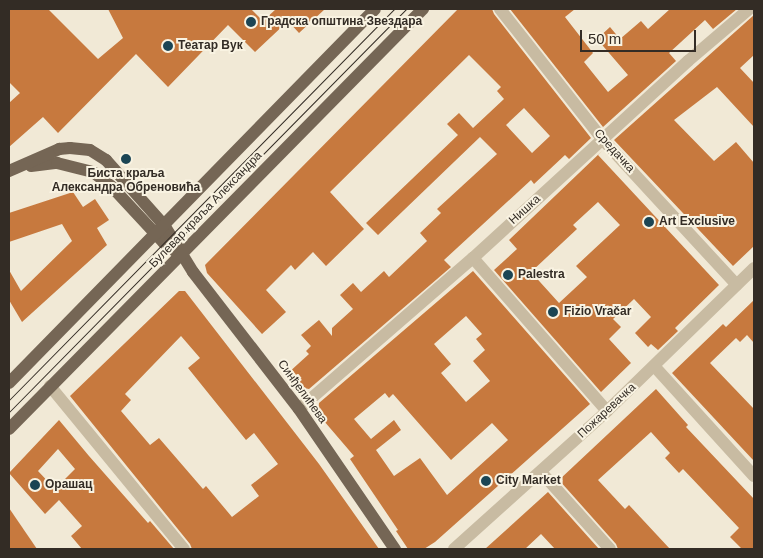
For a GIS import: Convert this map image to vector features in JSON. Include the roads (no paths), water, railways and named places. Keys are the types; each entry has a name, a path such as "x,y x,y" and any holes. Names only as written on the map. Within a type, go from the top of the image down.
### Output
{"main road":[{"name":"Булевар краља Александра","path":"9,382 375,9"},
{"name":"Булевар краља Александра","path":"9,429 423,9"},
{"path":"14,170 60,149 77,147 98,153 160,229"},
{"path":"14,170 57,163 93,172 160,229"},
{"name":"Синђелићева","path":"160,229 299,409 395,549"}],"street":[{"name":"Средачка","path":"500,9 603,140 737,285"},
{"name":"Нишка","path":"299,409 473,258 688,61 749,9"},
{"path":"473,258 608,411"},
{"name":"Пожаревачка","path":"454,549 608,411 754,268"},
{"path":"654,367 754,476"},
{"path":"50,386 184,549"},
{"path":"541,472 610,549"}],"tram line":[{"path":"9,400 394,9"},
{"path":"9,412 406,9"}],"place":[{"name":"Градска општина Звездара","path":"251,22"},
{"name":"Театар Вук","path":"168,46"},
{"name":"Биста краља Александра Обреновића","path":"126,159"},
{"name":"Art Exclusive","path":"649,222"},
{"name":"Palestra","path":"508,275"},
{"name":"Fizio Vračar","path":"553,312"},
{"name":"City Market","path":"486,481"},
{"name":"Орашац","path":"35,485"}]}
